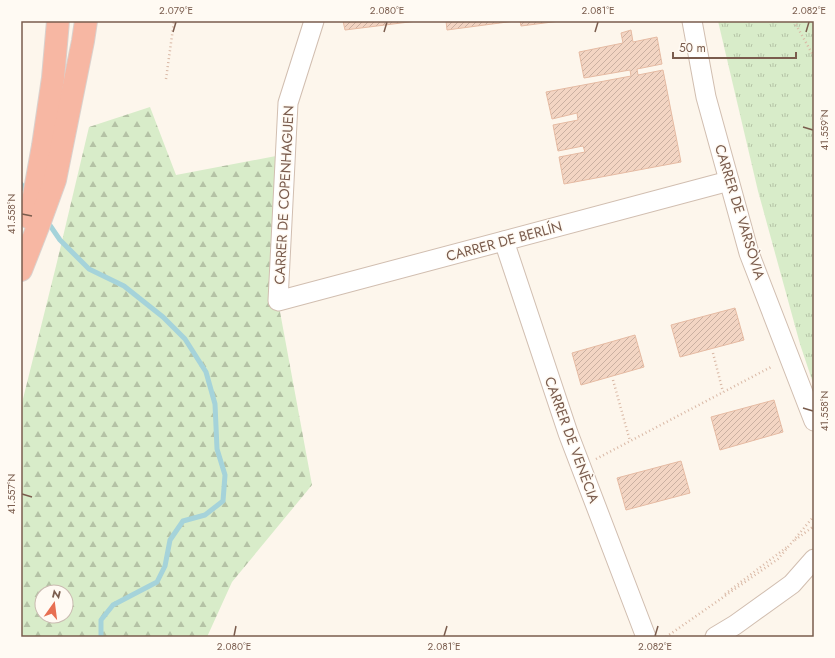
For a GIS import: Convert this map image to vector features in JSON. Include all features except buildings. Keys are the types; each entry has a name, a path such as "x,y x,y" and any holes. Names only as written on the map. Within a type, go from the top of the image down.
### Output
{"highway":[{"path":"21,264 44,146 53,78 58,21"},
{"path":"21,270 55,180 86,21"}],"street":[{"name":"CARRER DE COPENHAGUEN","path":"278,302 288,103 314,21"},
{"name":"CARRER DE VARSÒVIA","path":"692,21 706,97 749,253 814,421"},
{"name":"CARRER DE BERLÍN","path":"278,302 729,181"},
{"name":"CARRER DE VENÈCIA","path":"504,241 568,433 646,637"},
{"path":"715,637 735,625 792,584 814,559"}],"path":[{"path":"166,79 174,21"},
{"path":"794,21 814,57"},
{"path":"713,353 723,392"},
{"path":"596,459 771,367"},
{"path":"613,380 630,441"},
{"path":"668,637 778,559 814,516"},
{"path":"792,543 814,526"}],"green space":[{"path":"718,21 814,21 814,386 800,344 758,191"},
{"path":"150,107 176,175 276,156 278,301 312,485 232,582 207,637 21,637 21,407 89,127"}],"waterway":[{"path":"21,184 27,193"},
{"path":"47,221 60,240 89,269 124,286 163,317 185,339 206,372 215,404 217,449 225,475 223,501 205,515 183,521 170,540 165,566 157,582 113,605 101,620 101,637"}]}
